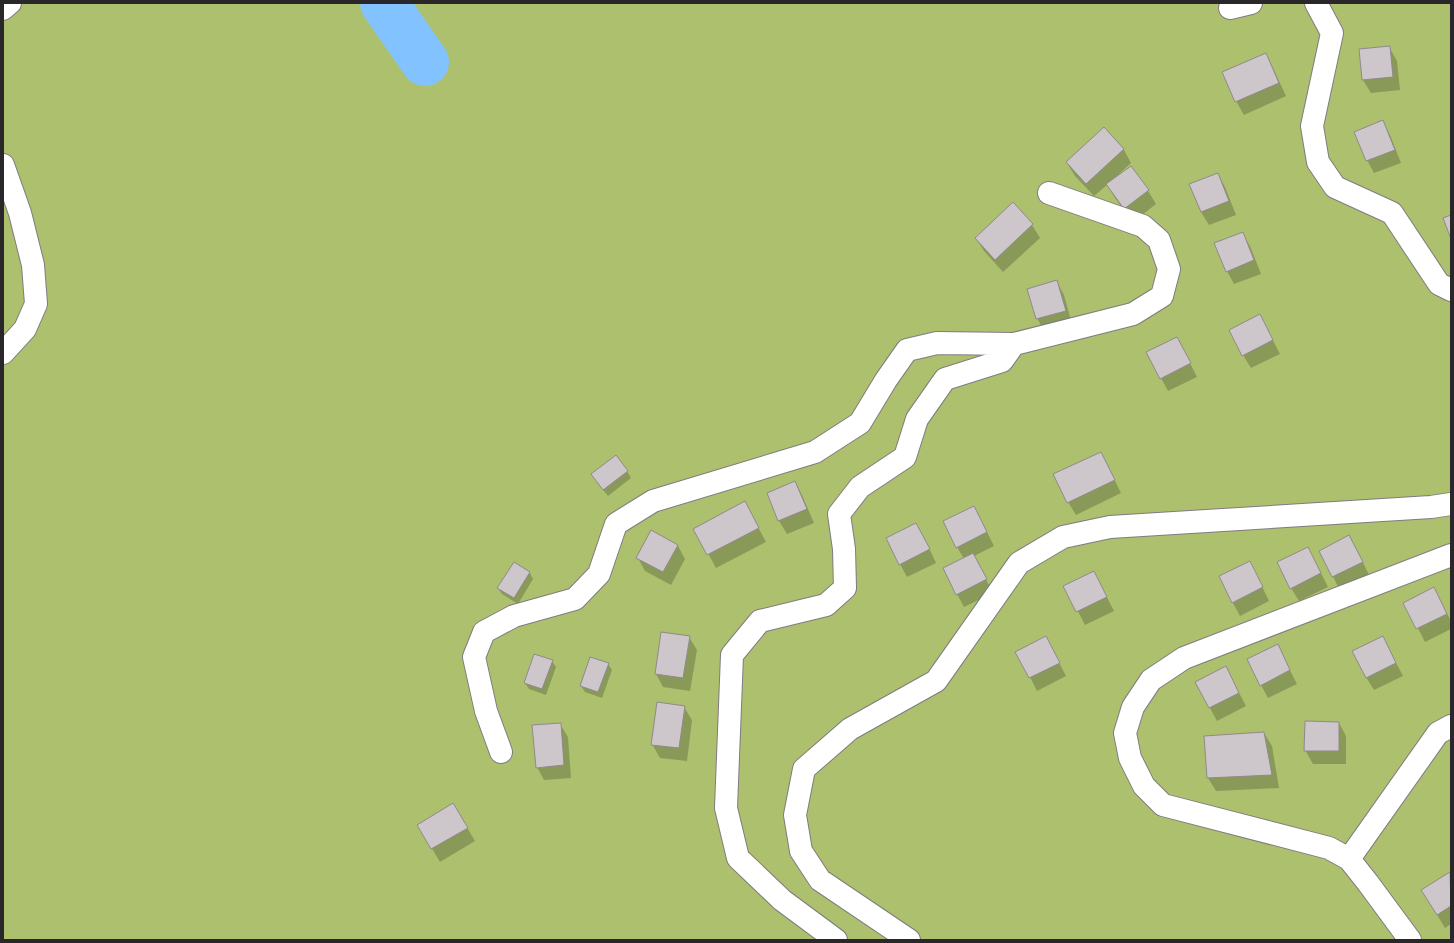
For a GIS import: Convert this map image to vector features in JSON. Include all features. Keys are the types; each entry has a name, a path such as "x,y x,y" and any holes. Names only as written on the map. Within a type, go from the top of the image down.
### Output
{"street":[{"path":"3,8 10,3"},
{"path":"1230,8 1251,3"},
{"path":"1316,3 1332,33 1312,126 1318,162 1335,187 1392,213 1439,284 1451,290"},
{"path":"3,165 20,213 33,265 36,304 25,329 3,353"},
{"path":"501,752 486,711 474,657 484,632 514,616 575,599 599,574 616,524 653,501 815,452 860,422 907,350 937,343 1014,344 1133,314 1162,296 1169,269 1159,240 1143,226 1049,193"},
{"path":"836,940 782,900 738,858 726,808 732,655 760,621 826,605 845,588 844,549 839,514 860,487 905,457 917,419 946,379 1002,361 1014,344"},
{"path":"909,940 820,880 801,851 795,815 804,769 850,729 936,681 1019,562 1063,537 1110,527 1431,507 1451,504"},
{"path":"1410,940 1349,859 1329,848 1163,805 1144,786 1130,758 1125,732 1133,707 1151,680 1184,658 1451,556"},
{"path":"1349,859 1438,733 1451,726"}],"green space":[{"path":"3,3 1451,3 1451,940 3,940"}],"building":[{"path":"1390,46 1393,77 1362,80 1359,49"},
{"path":"1266,53 1279,83 1235,102 1222,72"},
{"path":"1383,120 1395,150 1366,161 1354,132"},
{"path":"1104,127 1124,149 1086,184 1066,162"},
{"path":"1131,166 1149,190 1124,209 1106,184"},
{"path":"1218,173 1229,201 1201,212 1189,184"},
{"path":"1013,202 1033,224 995,260 975,238"},
{"path":"1451,215 1451,239 1443,218"},
{"path":"1243,232 1254,260 1226,272 1214,243"},
{"path":"1057,280 1066,311 1036,319 1027,289"},
{"path":"1260,314 1273,340 1242,356 1229,330"},
{"path":"1177,337 1191,363 1160,379 1146,352"},
{"path":"1101,452 1115,480 1067,503 1053,474"},
{"path":"616,455 628,471 603,490 591,474"},
{"path":"795,481 807,509 778,521 767,493"},
{"path":"745,501 759,528 707,555 693,529"},
{"path":"974,506 987,532 956,548 943,521"},
{"path":"916,523 930,549 899,565 886,538"},
{"path":"651,530 678,545 663,572 636,558"},
{"path":"1349,535 1363,562 1332,577 1319,551"},
{"path":"1308,547 1321,573 1290,589 1277,562"},
{"path":"973,553 987,579 956,595 943,568"},
{"path":"1250,561 1263,587 1232,603 1219,576"},
{"path":"514,562 530,572 514,598 497,588"},
{"path":"1094,571 1107,597 1076,612 1063,586"},
{"path":"1434,587 1447,614 1416,629 1403,603"},
{"path":"661,632 690,636 683,678 655,674"},
{"path":"1046,636 1060,663 1029,678 1015,652"},
{"path":"1383,636 1396,663 1366,678 1352,651"},
{"path":"1278,644 1290,670 1260,686 1247,659"},
{"path":"534,654 553,660 542,689 524,683"},
{"path":"590,657 609,663 598,692 580,686"},
{"path":"1226,666 1239,693 1209,708 1195,682"},
{"path":"657,702 685,706 679,748 651,745"},
{"path":"1305,721 1339,722 1339,751 1304,751"},
{"path":"561,723 564,765 536,768 532,725"},
{"path":"1264,732 1272,775 1207,778 1204,736"},
{"path":"453,803 468,828 431,849 417,825"},
{"path":"1450,872 1451,906 1437,915 1421,890"}],"waterway":[{"path":"384,3 425,62"}]}
